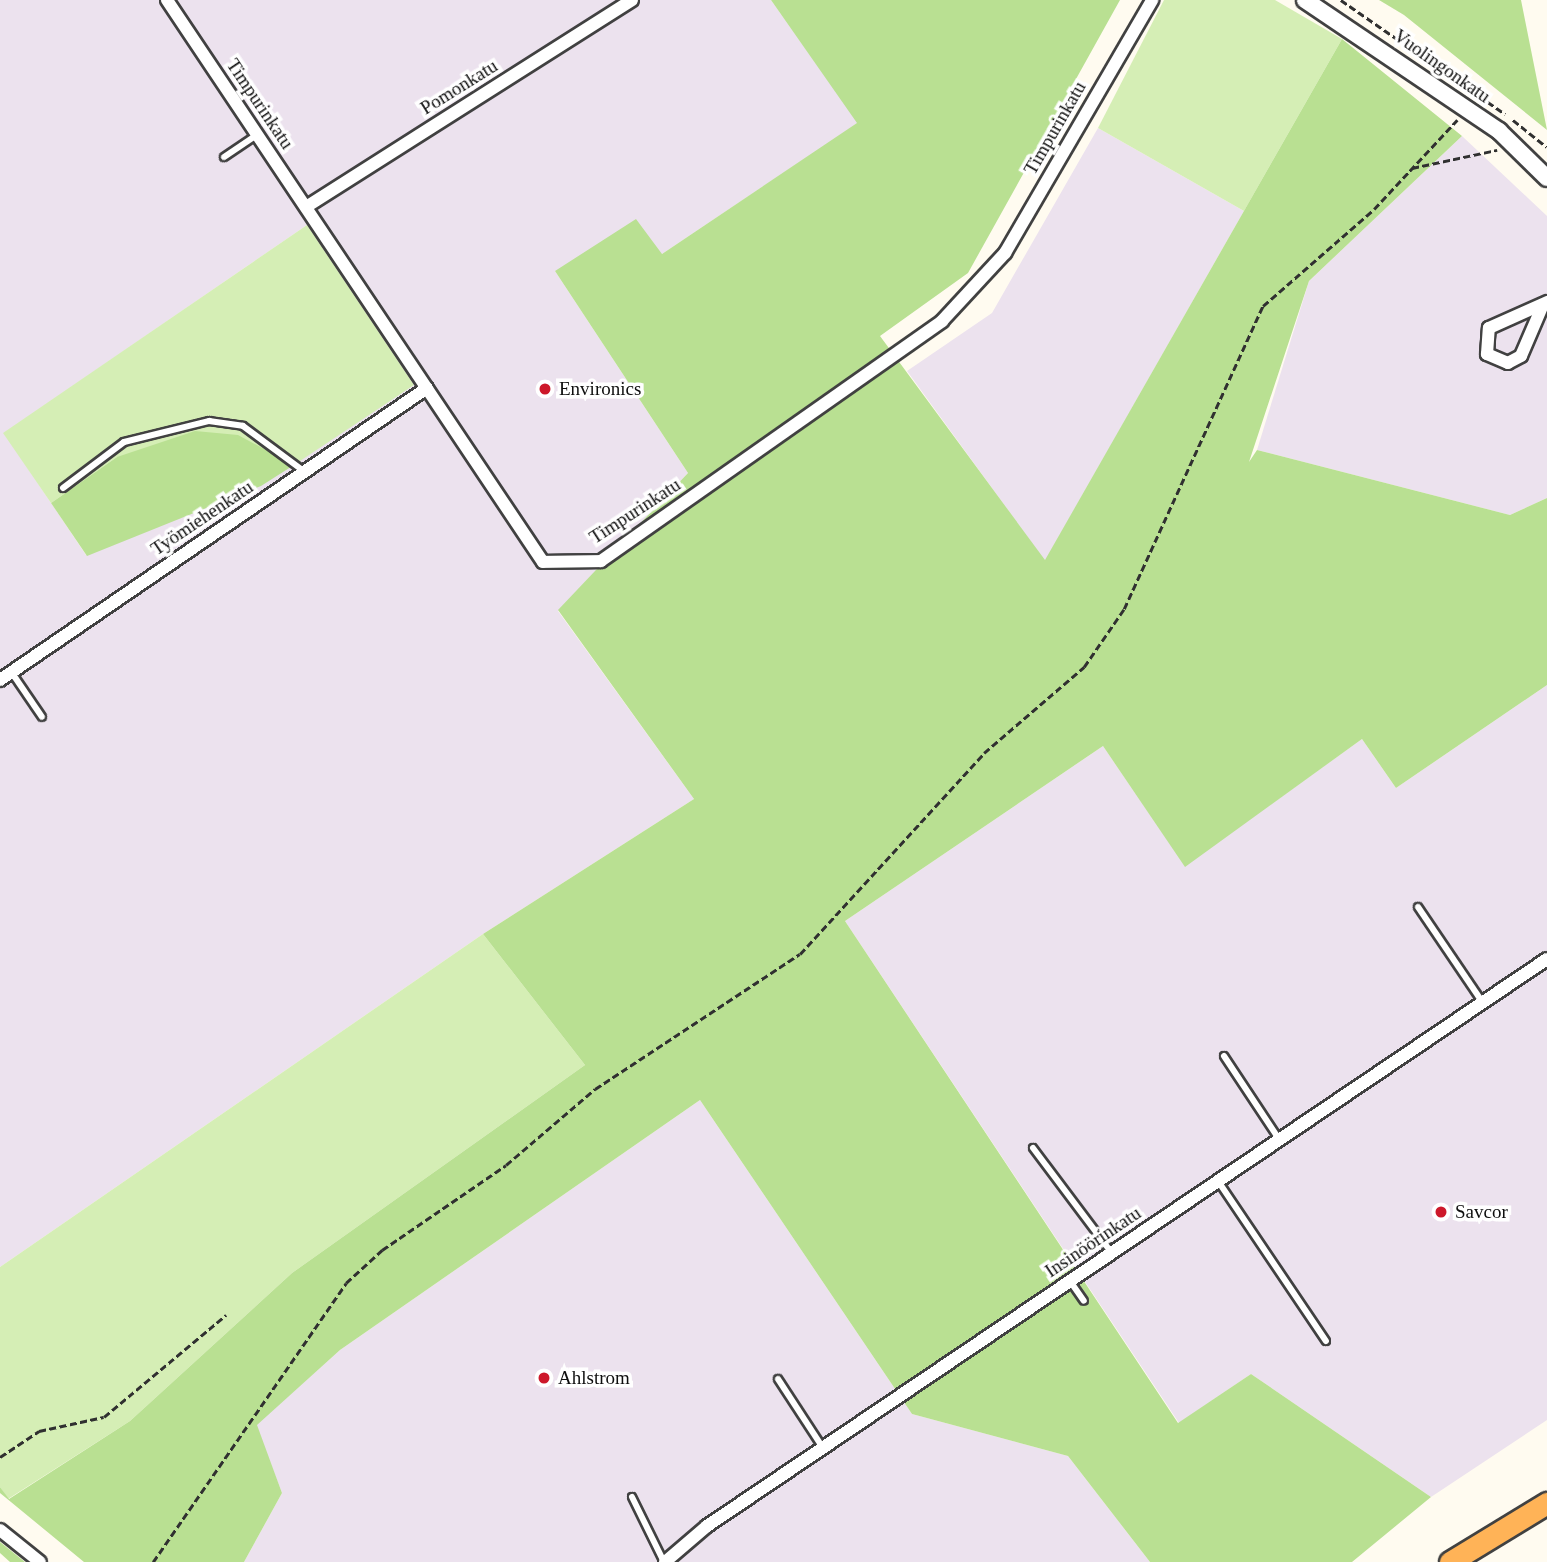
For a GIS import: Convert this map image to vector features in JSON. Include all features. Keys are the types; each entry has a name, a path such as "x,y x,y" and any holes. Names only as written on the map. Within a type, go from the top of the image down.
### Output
{"highway":[{"path":"1450,1562 1547,1503"}],"street":[{"name":"Timpurinkatu","path":"167,0 543,562 601,561 942,321 1005,253 1152,0"},
{"name":"Pomonkatu","path":"306,207 632,0"},
{"name":"Vuolingonkatu","path":"1305,0 1467,109 1516,146 1547,177"},
{"path":"1544,304 1521,356 1508,363 1487,354 1489,328 1544,304"},
{"name":"Työmiehenkatu","path":"0,680 427,388"},
{"name":"Insinöörinkatu","path":"665,1562 823,1448 1547,959"},
{"path":"0,1530 40,1562"}],"lane":[{"path":"224,157 257,135"},
{"path":"63,488 124,442 209,421 243,426 304,472"},
{"path":"12,673 42,717"},
{"path":"1418,907 1483,1003"},
{"path":"1224,1055 1280,1140"},
{"path":"1033,1148 1111,1252"},
{"path":"1218,1181 1326,1341"},
{"path":"1070,1281 1084,1301"},
{"path":"778,1378 823,1448"},
{"path":"632,1497 665,1562"}],"path":[{"path":"1341,0 1476,92 1547,147"},
{"path":"153,1562 346,1283 595,1089 800,954 984,753 1084,667 1124,608 1263,306 1412,168 1467,109 1476,92"},
{"path":"1412,168 1516,146"},
{"path":"0,1457 39,1431 104,1417 226,1315"}],"shaded area":[{"path":"0,0 771,0 858,123 662,254 555,271 688,473 558,611 694,799 483,934 0,1267","holes":["307,225 414,385 86,555 4,433"]},
{"path":"1098,128 1244,211 1045,561 907,371 992,313"},
{"path":"1462,136 1547,216 1547,498 1510,515 1257,450 1309,281"},
{"path":"1547,685 1547,1420 1431,1497 1251,1374 1179,1423 845,921 1103,746 1185,866 1362,739 1396,788"},
{"path":"700,1100 912,1414 1068,1456 1150,1562 244,1562 282,1493 256,1425 340,1350"}],"green space":[{"path":"771,0 1120,0 968,273 880,336 1045,560 1342,39 1462,136 1309,281 1249,462 1257,450 1510,515 1547,498 1547,685 1396,788 1362,739 1185,867 1103,746 845,921 1178,1423 1251,1374 1431,1497 1352,1562 1150,1562 1068,1456 912,1414 700,1100 340,1350 257,1425 282,1493 244,1562 84,1562 0,1493 0,1487 9,1499 130,1421 292,1273 585,1065 483,934 694,799 558,610 688,473 555,271 636,219 662,254 857,123"},
{"path":"1164,0 1275,0 1342,39 1244,211 1098,128"},
{"path":"1379,0 1521,0 1547,130 1404,15"},
{"path":"307,225 414,385 294,465 117,457 51,503 3,433"},
{"path":"195,431 238,435 294,465 261,486 87,556 51,503 117,457"},
{"path":"483,934 585,1065 292,1273 130,1421 8,1499 0,1487 0,1267"},
{"path":"0,1542 25,1562 10,1562 0,1553"}],"place":[{"name":"Environics","path":"545,389"},
{"name":"Savcor","path":"1441,1212"},
{"name":"Ahlstrom","path":"544,1378"}]}
